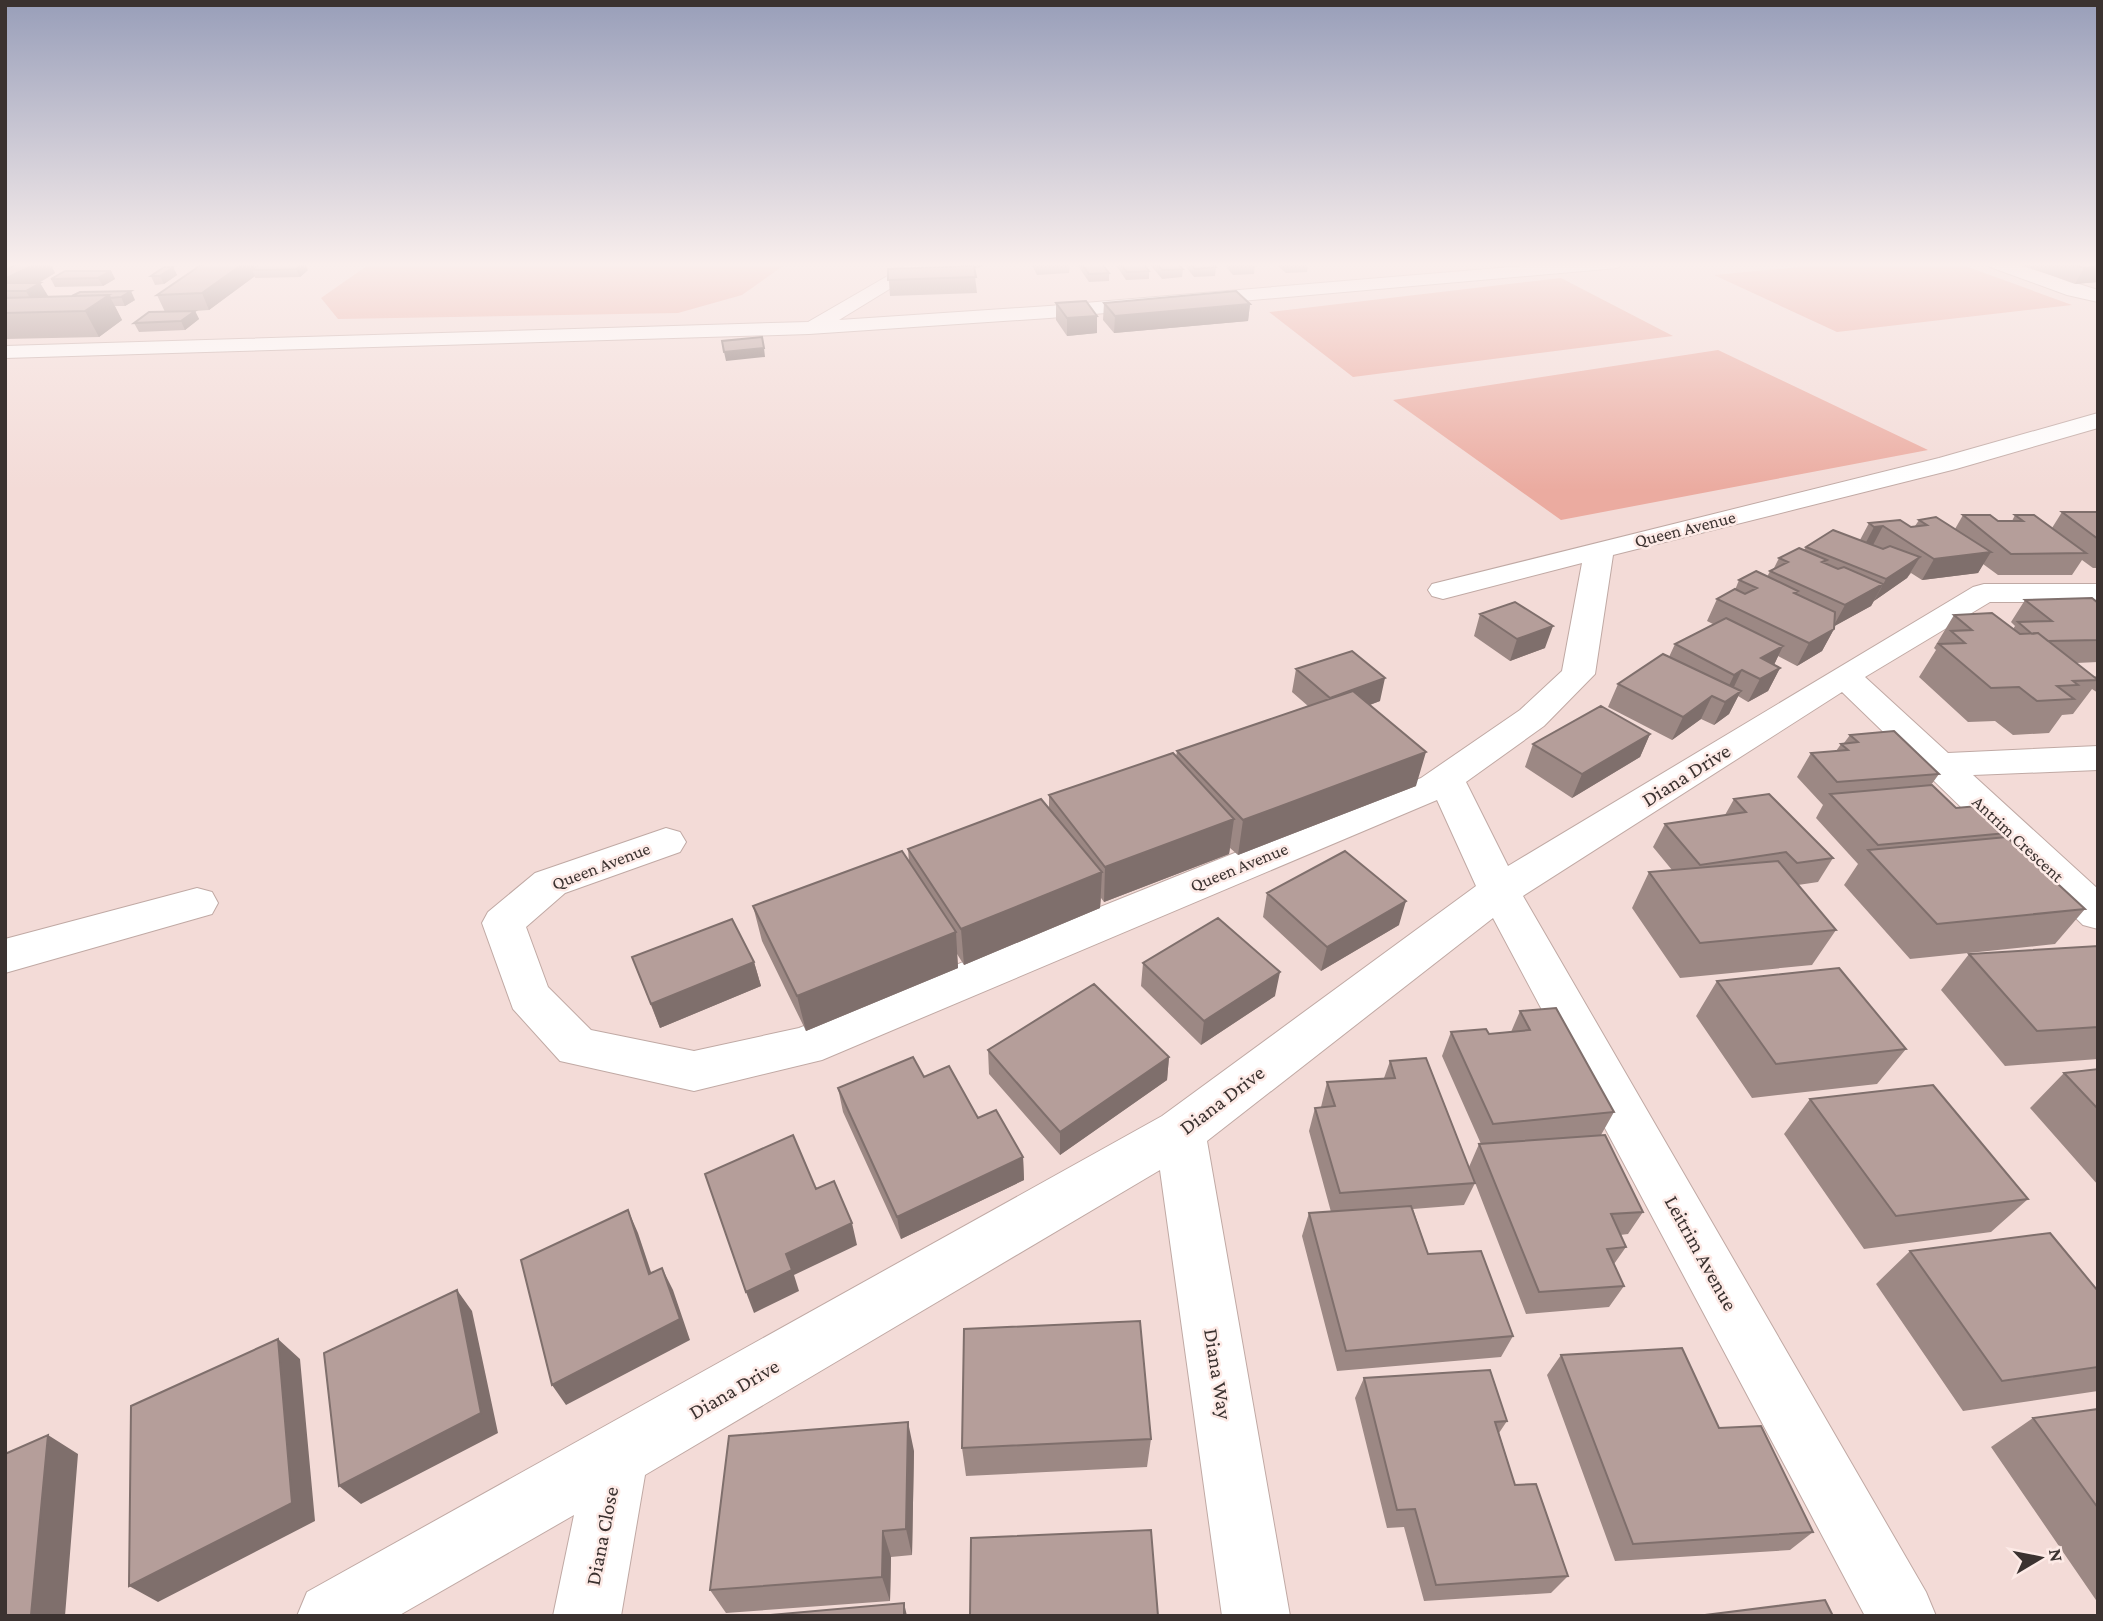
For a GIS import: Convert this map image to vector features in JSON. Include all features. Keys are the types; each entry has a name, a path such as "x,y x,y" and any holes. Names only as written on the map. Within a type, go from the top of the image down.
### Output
{"street":[{"path":"5,352 453,339"},
{"name":"Queen Avenue","path":"666,842 550,883 503,923 529,996 577,1047 694,1071 805,1046 1422,792 1446,779 1532,718 1578,674 1599,550 1947,464 2098,420"},
{"path":"1443,590 1599,550"},
{"name":"Diana Drive","path":"331,1616 617,1456 1180,1132 1499,891 1844,676 1984,593 2098,593"},
{"name":"Antrim Crescent","path":"1844,676 2098,914"},
{"path":"1938,765 2098,758"},
{"name":"Leitrim Avenue","path":"1446,779 1499,891 1902,1616"},
{"path":"5,956 197,903"},
{"name":"Diana Way","path":"1180,1132 1256,1616"},
{"name":"Diana Close","path":"587,1616 617,1456"}],"shaded area":[{"path":"1303,339 1652,339 1353,377"},
{"path":"1718,350 1928,450 1561,520 1393,400"}],"building":[{"path":"762,339 764,348 724,352 722,341"},
{"path":"2062,512 2098,512 2098,539"},
{"path":"1963,515 1990,515 1998,521 2023,521 2015,515 2034,515 2086,553 2011,554"},
{"path":"1936,517 1991,552 1934,559 1883,526 1874,527 1869,523 1900,520 1911,527 1927,525 1919,520"},
{"path":"1833,530 1883,549 1890,546 1920,557 1886,579 1806,547"},
{"path":"1799,548 1827,560 1822,562 1838,569 1844,567 1883,584 1845,605 1770,571 1788,562 1779,558"},
{"path":"1756,571 1835,612 1834,629 1809,643 1717,599 1735,589 1745,594 1757,588 1739,580"},
{"path":"2092,598 2098,603 2098,640 2048,641 2038,633 2032,634 2018,622 2052,621 2025,600"},
{"path":"1515,602 1553,626 1517,639 1480,614"},
{"path":"1992,613 2020,634 2038,633 2098,680 2073,681 2078,685 2057,686 2074,699 2037,701 2019,687 1991,688 1939,644 1965,643 1951,631 1972,630 1954,615"},
{"path":"1726,618 1783,646 1761,658 1780,668 1760,679 1742,670 1734,675 1675,644"},
{"path":"1352,651 1385,678 1330,698 1296,669"},
{"path":"1663,654 1741,691 1725,702 1712,696 1683,717 1618,684"},
{"path":"1353,691 1426,752 1243,820 1177,751"},
{"path":"1601,706 1650,734 1582,774 1533,744"},
{"path":"1894,731 1939,774 1837,782 1811,753 1848,750 1841,744 1858,742 1850,735"},
{"path":"1173,753 1234,819 1105,867 1049,795"},
{"path":"1932,785 1956,808 1978,806 2007,833 1878,845 1830,794"},
{"path":"1769,794 1833,858 1797,863 1786,852 1700,865 1665,824 1746,812 1734,799"},
{"path":"1041,799 1102,872 961,929 908,849"},
{"path":"2007,837 2085,909 1937,924 1868,850"},
{"path":"902,851 956,932 797,996 753,906"},
{"path":"1345,851 1406,901 1327,947 1267,893"},
{"path":"1778,861 1836,930 1700,943 1649,872"},
{"path":"1218,918 1280,972 1204,1021 1143,963"},
{"path":"732,919 754,962 651,1004 632,957"},
{"path":"2098,946 2098,1027 2037,1031 1969,954"},
{"path":"1839,968 1906,1049 1776,1064 1717,981"},
{"path":"1094,984 1169,1057 1060,1132 988,1050"},
{"path":"1556,1008 1614,1112 1493,1124 1451,1032 1486,1029 1489,1034 1530,1030 1520,1011"},
{"path":"913,1057 924,1077 949,1066 978,1118 996,1110 1023,1157 897,1217 838,1088"},
{"path":"1426,1058 1475,1183 1340,1193 1315,1108 1335,1106 1327,1082 1395,1078 1390,1061"},
{"path":"2098,1069 2098,1109 2064,1073"},
{"path":"1933,1085 2028,1199 1896,1216 1810,1099"},
{"path":"793,1135 816,1189 834,1181 852,1223 786,1254 792,1270 746,1292 705,1174"},
{"path":"1605,1135 1643,1212 1611,1214 1626,1247 1607,1249 1624,1286 1539,1292 1479,1144"},
{"path":"1411,1206 1428,1254 1481,1251 1513,1336 1346,1351 1309,1213"},
{"path":"628,1210 649,1274 662,1268 680,1319 552,1385 521,1260"},
{"path":"2050,1233 2098,1291 2098,1367 2002,1381 1910,1251"},
{"path":"457,1290 481,1413 339,1486 324,1353"},
{"path":"1140,1321 1151,1439 962,1448 964,1329"},
{"path":"278,1339 292,1503 129,1586 131,1406"},
{"path":"1682,1348 1719,1428 1761,1426 1813,1532 1633,1544 1561,1355"},
{"path":"1490,1370 1507,1421 1495,1422 1515,1485 1536,1484 1568,1576 1436,1585 1415,1509 1397,1510 1364,1378"},
{"path":"2098,1409 2098,1508 2033,1418"},
{"path":"908,1422 906,1529 883,1531 882,1577 710,1590 729,1436"},
{"path":"48,1435 31,1615 5,1616 5,1454"},
{"path":"1151,1530 1158,1616 970,1616 971,1538"},
{"path":"1825,1600 1833,1616 1697,1616"},
{"path":"904,1603 904,1616 760,1616"}]}
